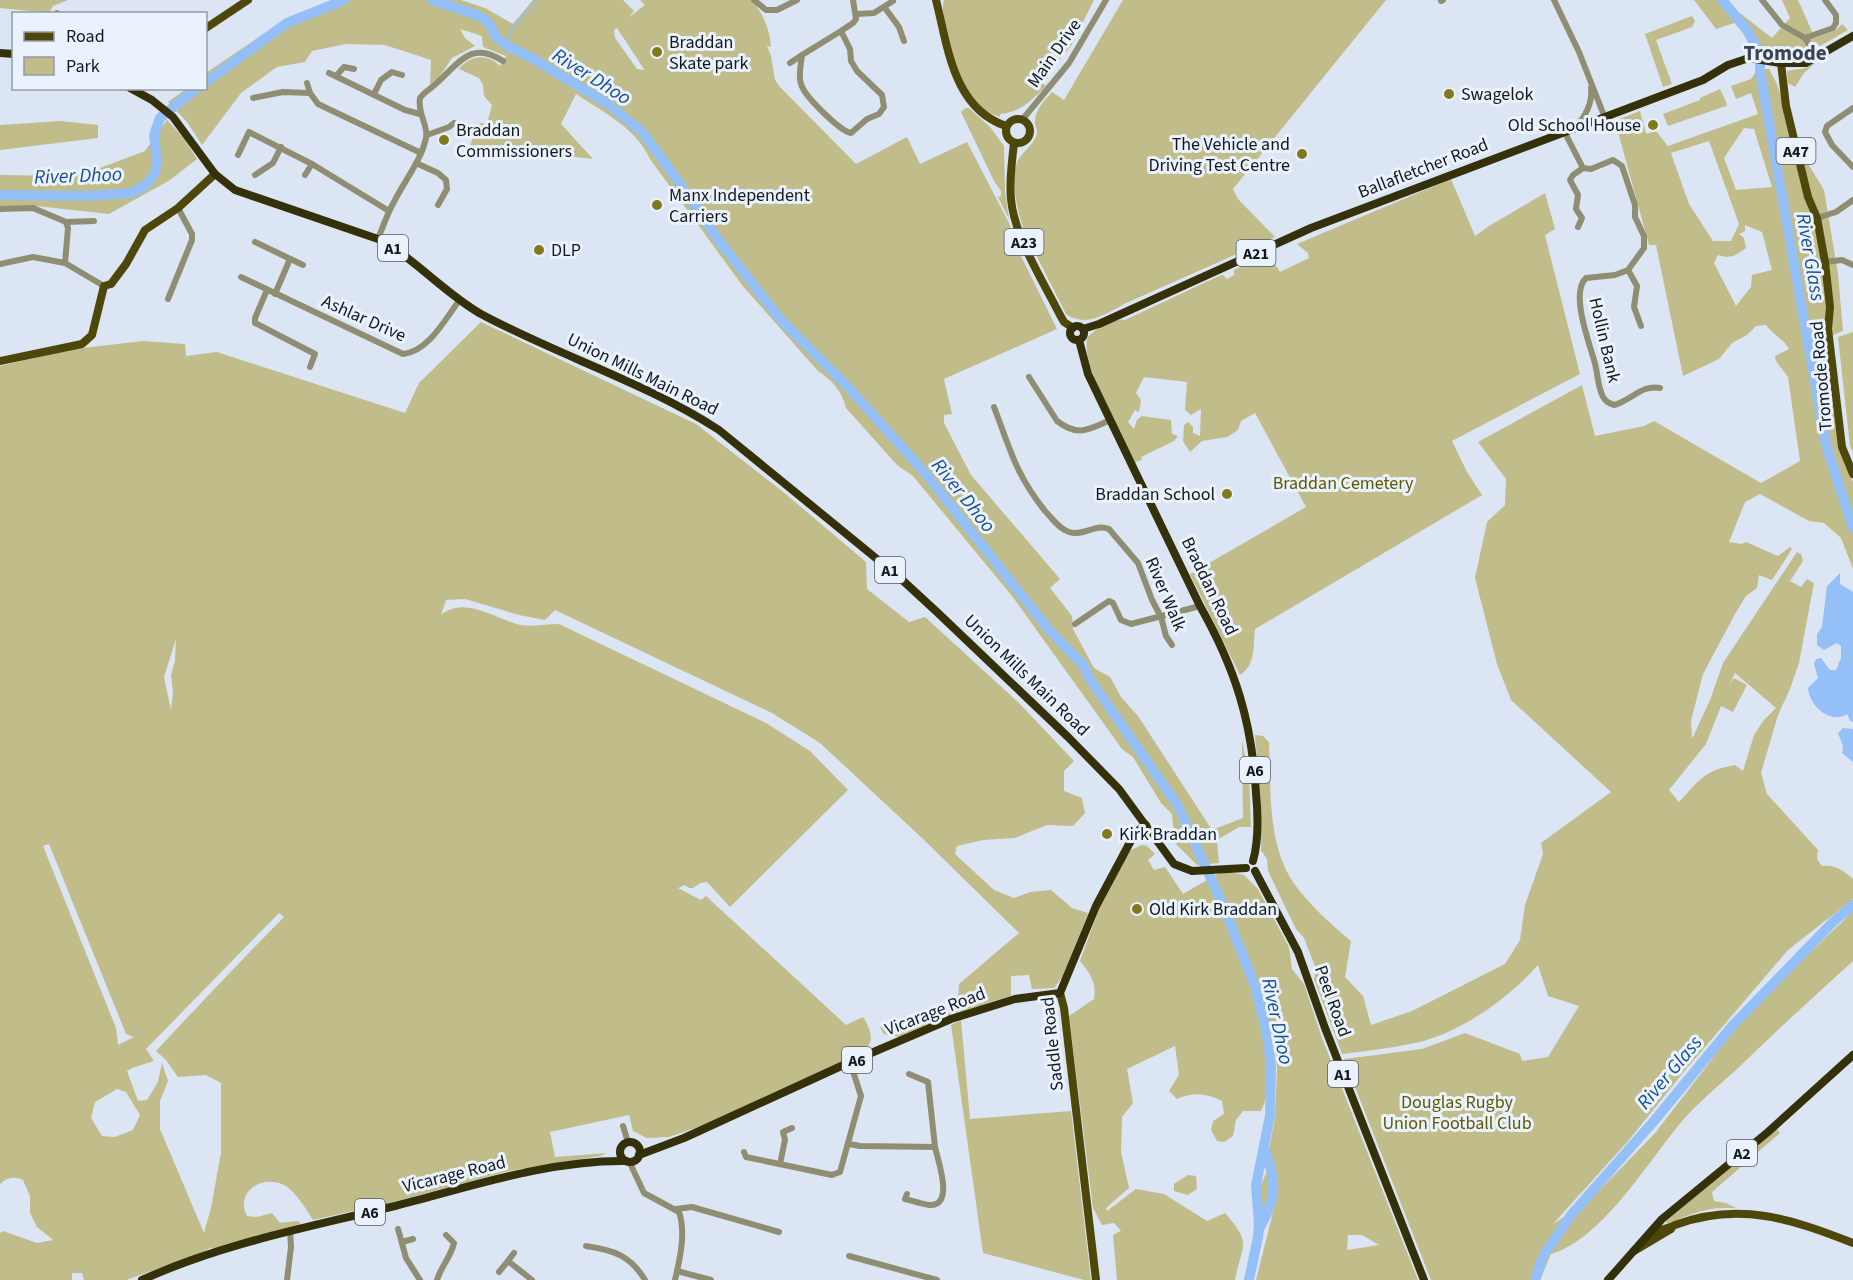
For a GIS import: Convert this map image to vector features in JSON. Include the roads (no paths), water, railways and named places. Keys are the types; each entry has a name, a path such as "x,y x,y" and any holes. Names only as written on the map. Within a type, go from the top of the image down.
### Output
{"highway":[{"name":"A21","path":"1781,63 1806,63 1853,36"},
{"name":"Ballafletcher Road","path":"1078,329 1099,324 1311,228 1703,80 1728,65 1752,58 1781,63"},
{"name":"Union Mills Main Road","path":"149,95 173,117 215,174 236,190 378,239 392,247 459,301 502,325 634,384 719,430 899,577 938,613 1128,799 1174,864 1192,871 1244,868"},
{"name":"Braddan Road","path":"1078,329 1084,336 1079,340 1088,374 1200,606 1220,642 1236,683 1254,755 1257,810 1253,861"},
{"name":"Saddle Road","path":"1060,993 1096,906 1135,833 1146,825"},
{"path":"1253,861 1257,865 1255,871 1249,872 1244,868 1248,862 1253,861"},
{"name":"Peel Road","path":"1255,871 1300,959 1424,1280"},
{"name":"Vicarage Road","path":"142,1280 241,1244 290,1230 396,1206 502,1178 603,1161 633,1161 661,1146 684,1138 850,1062 976,1011 1015,999 1060,993"},
{"name":"A2","path":"1608,1280 1662,1219 1760,1139 1853,1055"},
{"path":"627,1144 639,1149 633,1161 620,1154 627,1144"},
{"name":"Vicarage Road","path":"603,1161 627,1144 661,1146"}],"main road":[{"path":"207,27 248,0"},
{"path":"936,0 953,68 964,92 987,117 1006,126"},
{"name":"Tromode Road","path":"1781,63 1788,115 1808,197 1817,218 1825,262 1830,307 1828,328 1842,447 1853,474"},
{"path":"1015,119 1022,120 1029,125 1029,137 1022,143 1014,143 1006,135 1006,126 1015,119"},
{"name":"A23","path":"1014,143 1010,180 1011,201 1016,222 1064,322 1078,329"},
{"path":"0,361 82,344 92,335 104,286 111,284 126,264 145,230 178,208 215,174"},
{"name":"Saddle Road","path":"1060,993 1064,1008 1096,1280"},
{"path":"1646,1236 1688,1220 1714,1214 1769,1216 1802,1224 1853,1243"},
{"path":"1631,1252 1677,1225"}],"street":[{"path":"754,0 766,10 777,10 792,1"},
{"path":"790,63 854,23 857,14 853,0"},
{"name":"Main Drive","path":"1022,120 1069,63 1106,0"},
{"path":"1554,0 1579,52 1605,118"},
{"path":"1762,0 1782,25 1805,38 1817,58"},
{"path":"1805,38 1833,28 1836,23 1836,15 1825,0"},
{"path":"857,14 868,14 885,8 893,2"},
{"path":"885,8 899,27 904,41"},
{"path":"802,55 800,81 804,91 846,132 855,131 867,119 883,111 884,101 882,95 857,71 851,61 850,49 841,31"},
{"path":"378,239 389,211 416,163 426,138 420,114 420,98 462,58 477,53 495,56 503,61"},
{"path":"354,69 344,67 332,74 405,110 420,114"},
{"path":"374,94 381,80 391,70 402,75"},
{"path":"307,83 310,93 318,104 421,153"},
{"path":"1583,168 1567,132 1579,123 1588,110 1592,94 1590,83"},
{"path":"253,98 283,92 310,93"},
{"path":"1853,108 1827,126 1825,132 1832,145 1853,167"},
{"path":"426,138 454,123"},
{"path":"238,155 249,132 281,147 389,211"},
{"path":"255,175 273,163 281,147"},
{"path":"1578,227 1582,221 1576,208 1578,195 1570,180 1572,175 1583,168 1591,169 1612,160 1619,162 1624,170 1635,205 1635,217 1644,236 1643,252 1628,270 1637,286 1634,307 1641,326"},
{"path":"416,163 438,173 446,180 447,189 438,205"},
{"path":"305,175 312,165"},
{"path":"1817,218 1836,212 1852,203"},
{"path":"0,209 33,208 66,222 94,221"},
{"path":"168,299 192,240 192,234 178,208"},
{"path":"64,263 68,228 66,222"},
{"path":"255,242 303,265"},
{"path":"0,264 33,257 64,263 104,286"},
{"path":"275,294 290,259"},
{"path":"1825,262 1842,260 1853,265"},
{"name":"Hollin Bank","path":"1628,270 1615,275 1591,277 1582,282 1580,297 1587,343 1594,358 1601,391 1606,402 1614,405 1621,403 1652,383 1660,388"},
{"name":"Ashlar Drive","path":"241,277 403,354 423,346 459,301"},
{"path":"267,290 255,323 319,356 310,367"},
{"path":"1029,377 1057,421 1063,426 1081,432 1110,420"},
{"name":"River Walk","path":"994,407 1011,455 1029,490 1053,520 1064,531 1074,535 1098,527 1109,529 1138,563 1161,617 1166,636 1172,645"},
{"path":"1075,624 1109,601 1113,603 1121,620 1128,624 1200,606"},
{"path":"744,1157 832,1175 840,1172 861,1092 850,1062"},
{"path":"905,1199 928,1205 935,1204 941,1200 944,1192 935,1147 928,1082 909,1074"},
{"path":"623,1126 627,1144"},
{"path":"776,1136 792,1128"},
{"path":"780,1164 785,1140 783,1132"},
{"path":"849,1144 935,1147"},
{"path":"633,1161 640,1187 644,1193 676,1209 681,1217 682,1230 675,1280"},
{"path":"676,1209 692,1207 779,1232"},
{"path":"398,1229 406,1258 420,1280"},
{"path":"287,1280 291,1247 290,1230"},
{"path":"437,1280 453,1250 454,1243 446,1234"},
{"path":"402,1242 413,1239"},
{"path":"454,1243 462,1240"},
{"path":"586,1246 613,1250 636,1268 645,1280"},
{"path":"500,1272 514,1253"},
{"path":"849,1256 937,1280"},
{"path":"508,1261 532,1280"},
{"path":"677,1271 711,1280"}],"water":[{"path":"1840,573 1840,584 1853,592 1853,722 1847,714 1834,717 1822,712 1812,701 1808,688 1818,678 1814,664 1816,659 1821,658 1830,670 1836,670 1841,658 1841,646 1837,643 1824,650 1817,645 1817,634 1822,627 1827,586"},
{"path":"1843,728 1853,729 1853,762 1842,753 1843,746 1838,733"}],"waterway":[{"name":"River Dhoo","path":"207,81 287,23 344,0"},
{"name":"River Dhoo","path":"432,0 477,15 488,22 497,38 508,46 608,104 643,133 717,238 780,319 846,385 925,473 1049,630 1083,665 1091,681 1178,806 1222,903 1255,986 1266,1029 1271,1064 1270,1116 1256,1185 1259,1224 1249,1280"},
{"path":"508,46 511,31 537,0"},
{"name":"River Glass","path":"1722,0 1747,30 1760,54 1760,71 1826,445 1853,528"},
{"name":"River Dhoo","path":"0,195 88,196 131,193 146,185 155,173 157,161 154,135 160,118 195,90"},
{"name":"River Glass","path":"1535,1280 1543,1256 1571,1215 1654,1121 1734,1024 1834,921 1853,905"},
{"name":"River Dhoo","path":"1259,1229 1269,1208 1273,1189 1271,1170 1264,1148"}],"place":[{"name":"Braddan Skate park","path":"657,52"},
{"name":"Swagelok","path":"1449,94"},
{"name":"Old School House","path":"1653,125"},
{"name":"Braddan Commissioners","path":"444,140"},
{"name":"The Vehicle and Driving Test Centre","path":"1302,154"},
{"name":"Manx Independent Carriers","path":"657,205"},
{"name":"DLP","path":"539,250"},
{"name":"Braddan School","path":"1227,494"},
{"name":"Kirk Braddan","path":"1107,834"},
{"name":"Old Kirk Braddan","path":"1137,909"}],"district":[{"name":"Tromode","path":"1785,53"}],"park label":[{"name":"Braddan Cemetery","path":"1343,483"},
{"name":"Douglas Rugby Union Football Club","path":"1457,1112"}]}
